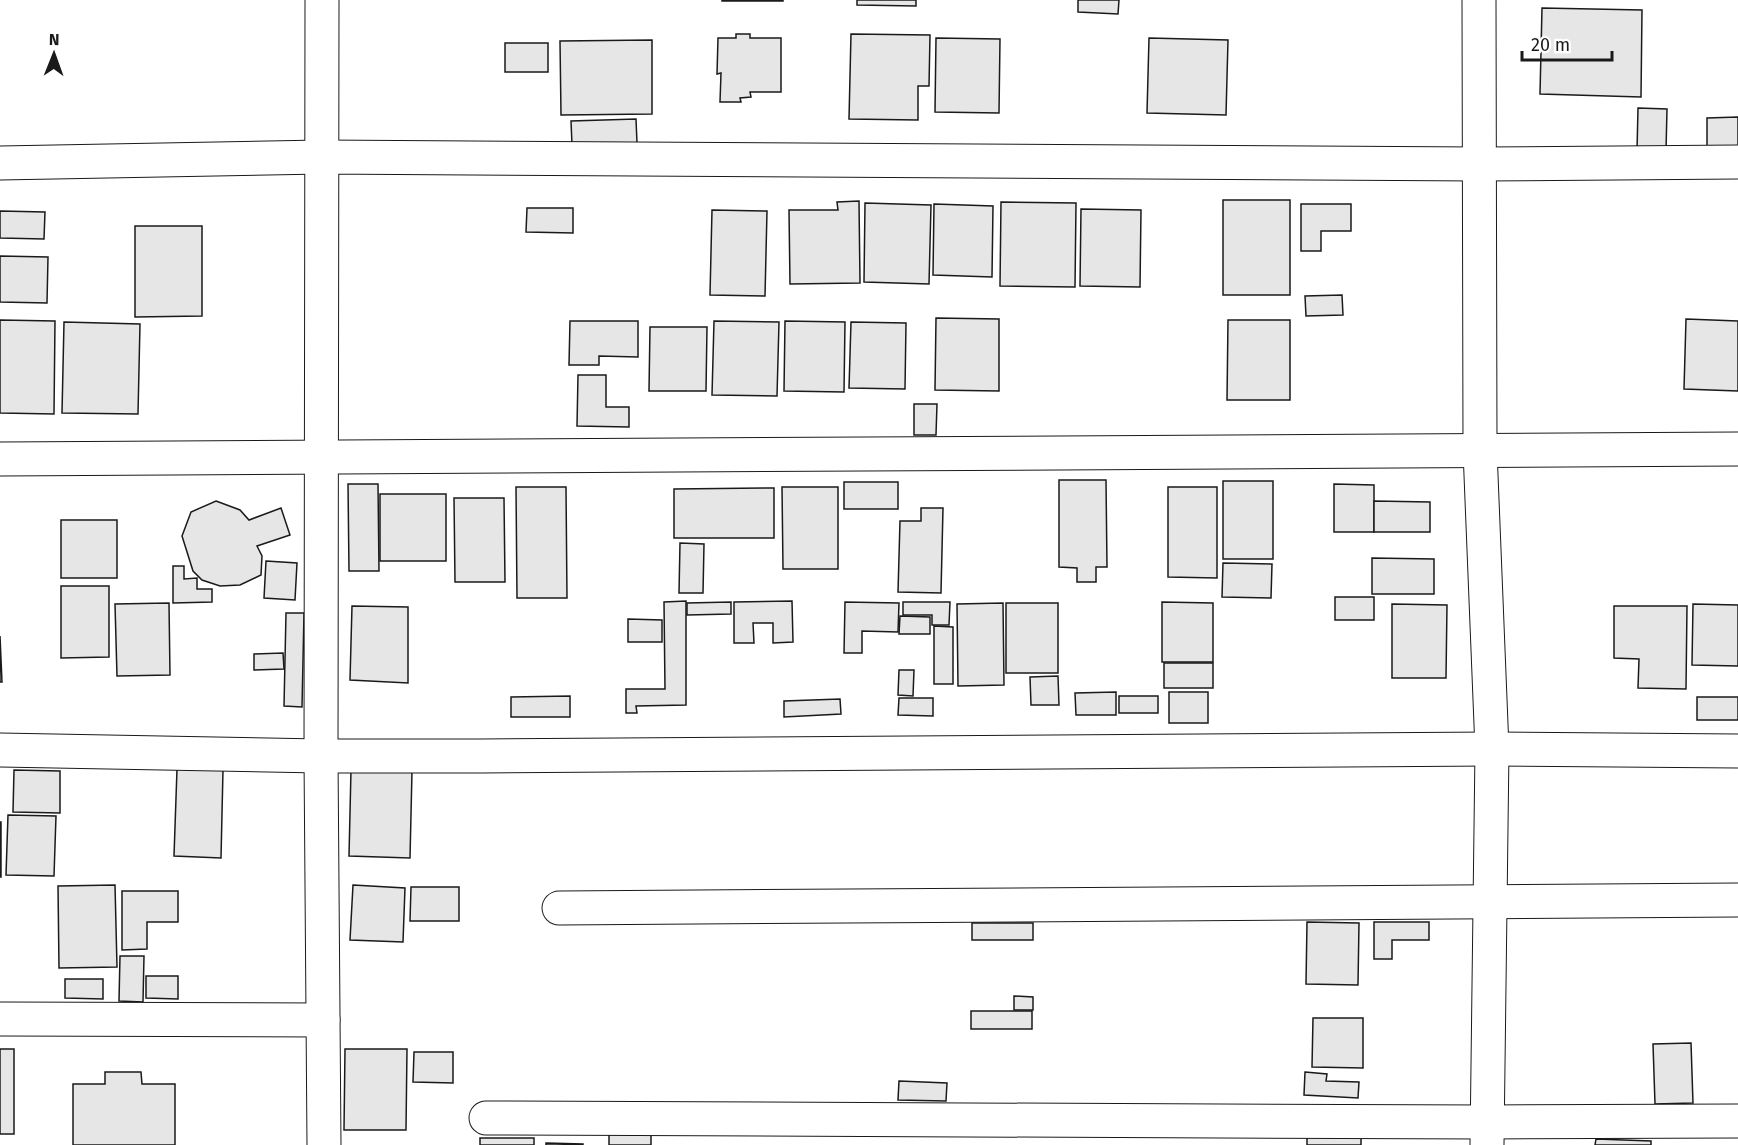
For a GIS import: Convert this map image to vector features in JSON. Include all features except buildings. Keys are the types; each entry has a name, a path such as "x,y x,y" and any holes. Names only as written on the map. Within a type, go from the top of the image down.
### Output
{"street":[{"path":"322,0 321,756 324,1145"},
{"path":"1479,0 1480,450 1492,749 1487,1134"},
{"path":"0,163 322,157 1479,164 1738,162"},
{"path":"0,459 1738,449"},
{"path":"0,750 321,756 1492,749 1738,751"},
{"path":"559,908 1738,900"},
{"path":"0,1019 323,1020"},
{"path":"486,1118 1487,1134 1738,1121"}]}
